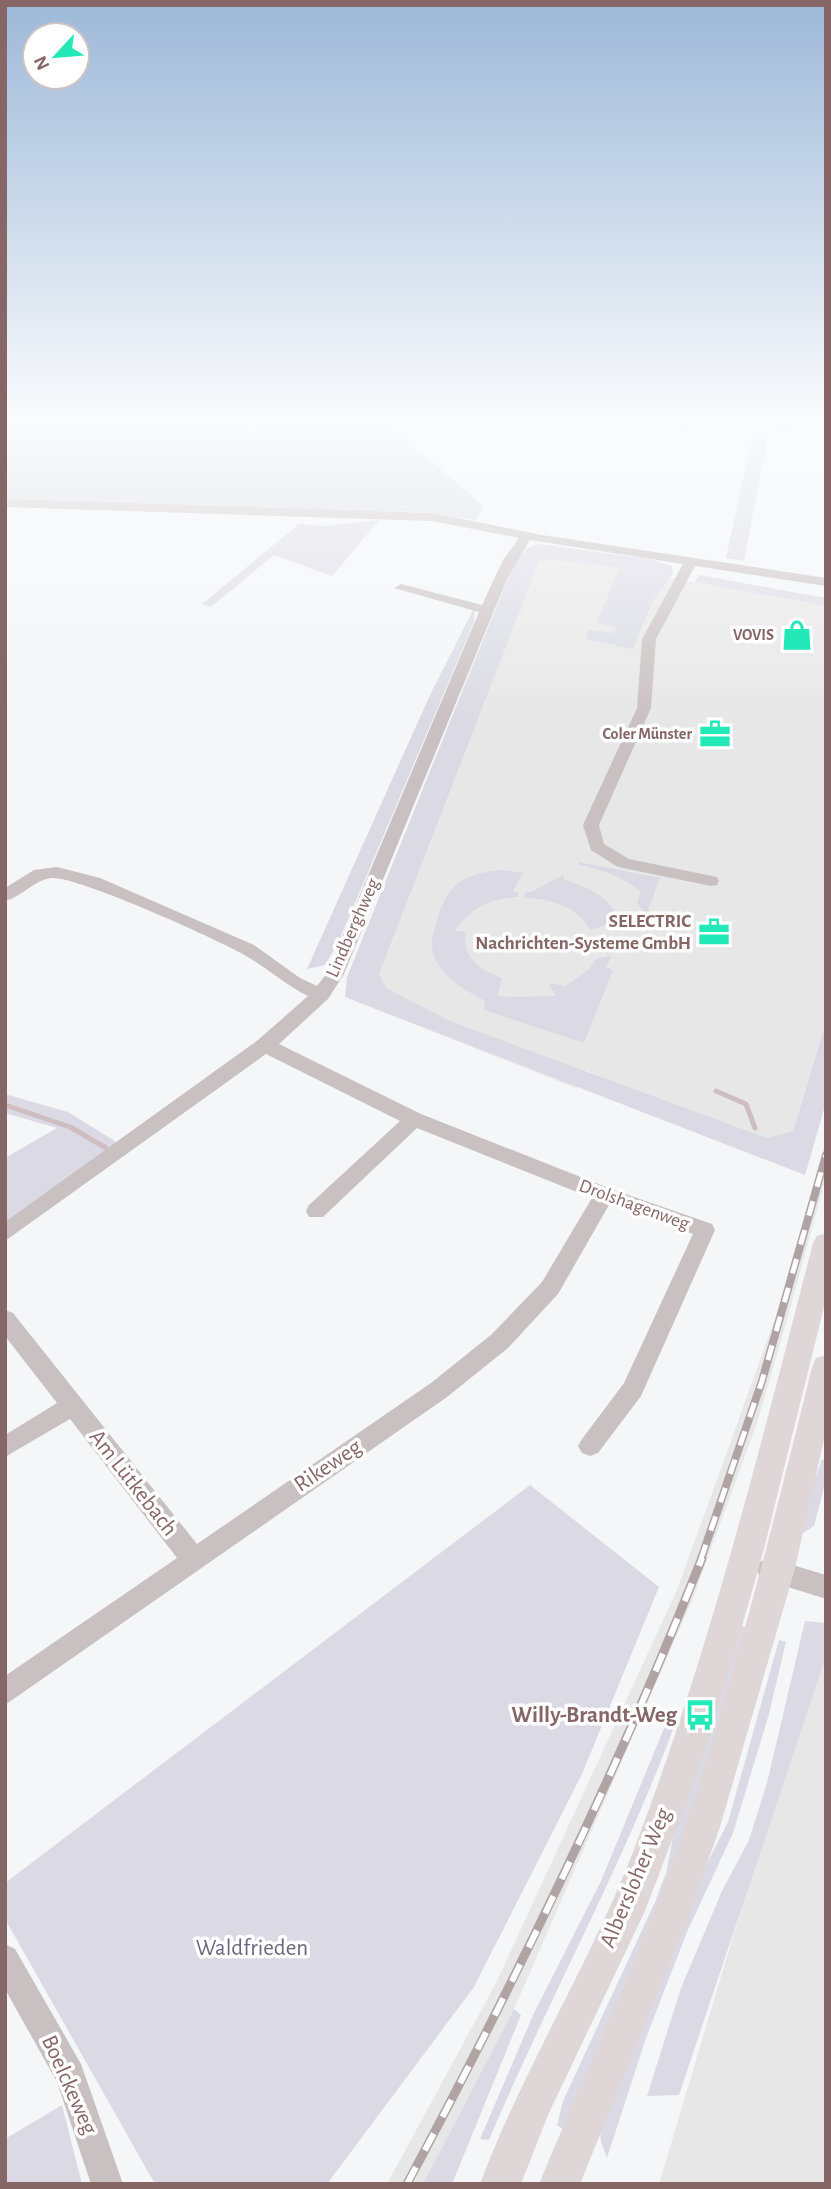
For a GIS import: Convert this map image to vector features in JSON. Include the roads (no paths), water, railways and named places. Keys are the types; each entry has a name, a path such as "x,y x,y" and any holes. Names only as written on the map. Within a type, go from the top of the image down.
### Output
{"main road":[{"name":"Albersloher Weg","path":"500,2184 512,2149 570,2021 649,1858 714,1672 745,1562 826,1243"},
{"name":"Albersloher Weg","path":"559,2184 666,1926 702,1827 778,1572 826,1367"}],"street":[{"path":"452,520 527,536 826,582"},
{"name":"Lindberghweg","path":"5,1233 265,1045 304,1014 322,995 340,962 486,610 509,560 527,536"},
{"path":"691,562 649,639 644,708 591,825 597,846 624,863 711,881"},
{"path":"754,572 826,588"},
{"path":"401,588 486,610"},
{"path":"5,896 40,874 57,872 94,882 248,949 294,982 322,995"},
{"name":"Drolshagenweg","path":"265,1045 414,1119 604,1195 705,1230 633,1389 590,1446"},
{"path":"316,1211 414,1119"},
{"name":"Rikeweg","path":"5,1692 439,1390 500,1341 550,1288 604,1195"},
{"name":"Am Lütkebach","path":"5,1320 193,1559"},
{"path":"5,1447 72,1406"},
{"path":"745,1562 826,1587"},
{"name":"Boelckeweg","path":"5,1959 14,1994 70,2075 107,2184"}],"waterway":[{"path":"716,1091 746,1104 755,1128"},
{"path":"5,1105 70,1127 106,1148"}],"railway":[{"path":"701,1559 762,1381 826,1155"},
{"path":"407,2184 564,1875 635,1718 702,1558"}],"place":[{"name":"VOVIS","path":"797,635"},
{"name":"Coler Münster","path":"715,734"},
{"name":"SELECTRIC Nachrichten-Systeme GmbH","path":"714,932"},
{"name":"Willy-Brandt-Weg","path":"700,1715"}],"park label":[{"name":"Waldfrieden","path":"252,1948"}]}
